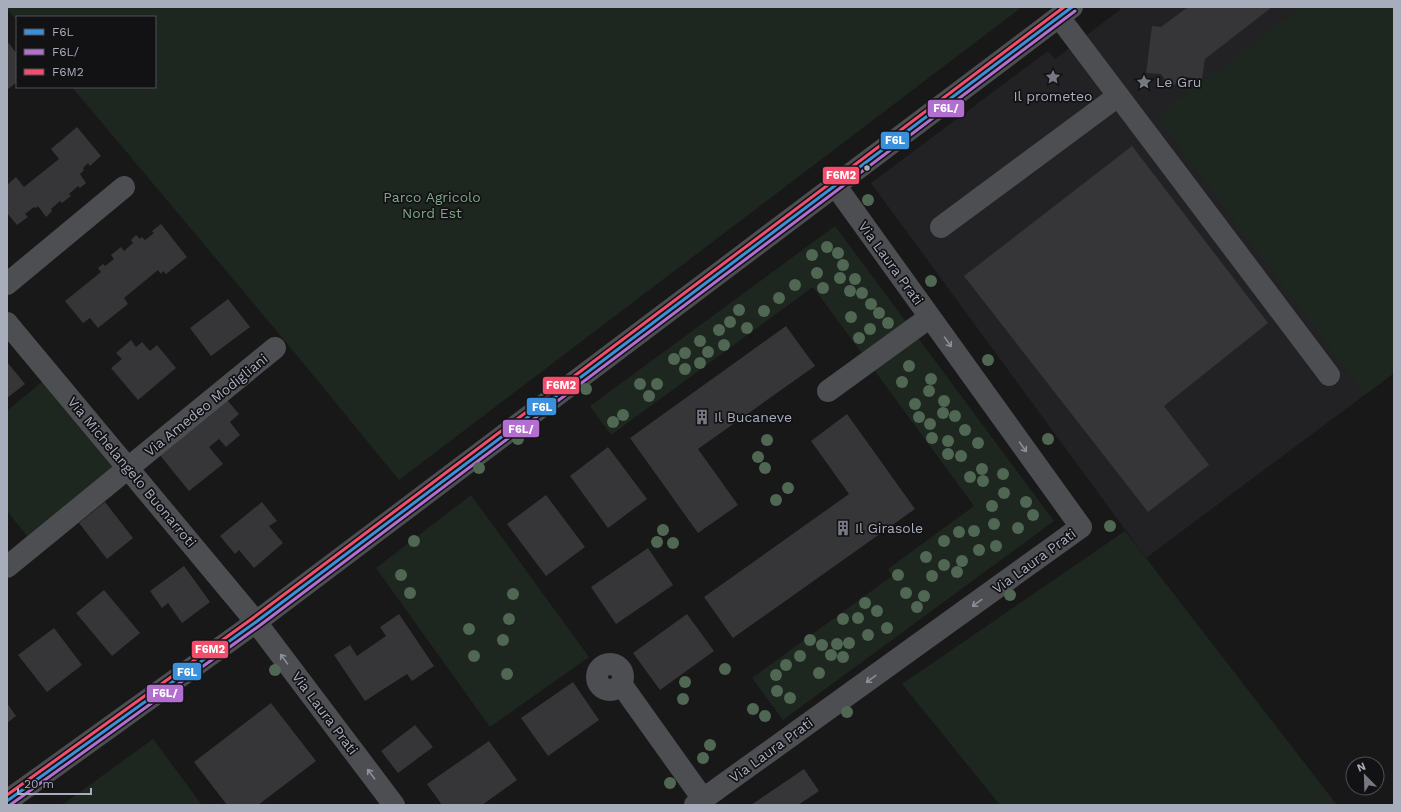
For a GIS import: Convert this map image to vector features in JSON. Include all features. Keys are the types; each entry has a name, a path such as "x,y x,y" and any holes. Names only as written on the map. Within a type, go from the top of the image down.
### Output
{"street":[{"path":"7,801 256,622 1065,12 1118,96 1329,375"},
{"path":"941,227 1118,96"},
{"name":"Via Laura Prati","path":"621,684 699,802 1081,527 835,185"},
{"path":"7,284 124,187"},
{"path":"828,391 930,317"},
{"name":"Via Michelangelo Buonarroti","path":"7,322 256,622"},
{"name":"Via Amedeo Modigliani","path":"7,567 275,348"},
{"name":"Via Laura Prati","path":"256,622 394,805"}],"shaded area":[{"path":"1120,7 1343,7 1394,71 1394,373 1146,558 871,183 1048,51 1055,59 1121,9"}],"green space":[{"name":"Parco Agricolo Nord Est","path":"7,7 1022,7 399,480 290,347 73,88 156,88 156,16 16,16 16,20"},
{"path":"1301,7 1394,7 1394,373 1365,395 1156,117"},
{"path":"835,226 1054,521 783,720 752,678 892,576 888,569 974,506 813,287 611,435 590,406"},
{"path":"43,381 116,466 28,537 7,511 7,411"},
{"path":"471,495 589,657 490,727 376,568"},
{"path":"1125,531 1337,805 1000,805 902,684"},
{"path":"153,739 202,805 62,805"}],"building":[{"path":"1188,7 1272,7 1205,59 1202,79 1185,77 1170,88 1161,74 1146,73 1152,26 1161,27"},
{"path":"7,41 16,53 16,83 7,90"},
{"path":"77,127 101,156 90,166 88,163 83,168 84,170 80,174 86,183 80,188 78,186 69,194 71,196 62,203 60,201 51,209 52,211 46,217 38,206 36,208 34,207 25,214 28,217 17,225 7,213 7,185 16,177 24,187 59,159 51,149"},
{"path":"1132,146 1268,323 1164,406 1209,465 1148,512 964,276"},
{"path":"161,224 187,257 166,274 163,271 161,274 158,270 124,298 128,304 98,328 90,318 83,323 65,301 101,272 98,268 103,264 105,266 114,259 111,255 121,247 124,251 133,243 131,240 136,235 140,239 142,237 145,240 154,233 152,231"},
{"path":"228,299 250,327 211,356 190,328"},
{"name":"Il Bucaneve","path":"786,326 815,366 698,449 738,505 698,533 630,438"},
{"path":"131,340 136,347 142,342 150,351 157,345 176,368 138,400 111,368 122,359 116,353"},
{"path":"7,362 25,384 7,398"},
{"path":"227,400 239,414 230,422 240,435 226,447 219,439 209,447 223,464 189,491 159,454"},
{"name":"Il Girasole","path":"847,414 915,509 733,638 704,597 849,494 811,441"},
{"path":"608,447 647,499 608,528 570,476"},
{"path":"546,495 585,547 546,576 507,524"},
{"path":"105,502 133,538 107,559 79,523"},
{"path":"262,502 277,521 269,526 283,543 254,568 239,550 235,554 220,536"},
{"path":"648,548 673,585 616,624 591,587"},
{"path":"184,566 210,602 182,623 168,603 162,608 150,591"},
{"path":"104,590 140,633 112,656 76,613"},
{"path":"399,614 434,666 412,681 407,674 365,701 334,655 350,645 357,656 386,636 380,627"},
{"path":"687,614 714,651 660,690 633,653"},
{"path":"54,628 82,665 47,692 18,655"},
{"path":"573,682 599,720 548,756 521,718"},
{"path":"7,703 16,716 7,723"},
{"path":"271,703 316,761 258,805 227,805 194,762"},
{"path":"415,725 433,747 398,773 381,751"},
{"path":"489,741 517,780 482,805 442,805 427,784"},
{"path":"804,769 819,791 798,805 751,805"}],"transit line":[{"name":"F6M2","path":"7,795 253,618 1064,7"},
{"name":"F6L","path":"7,801 256,622 1072,7"},
{"name":"F6L/","path":"10,805 259,626 1075,11"}],"place":[{"name":"Il prometeo","path":"1053,77"},
{"name":"Le Gru","path":"1144,82"},
{"name":"Il Bucaneve","path":"702,417"},
{"name":"Il Girasole","path":"843,528"}]}
